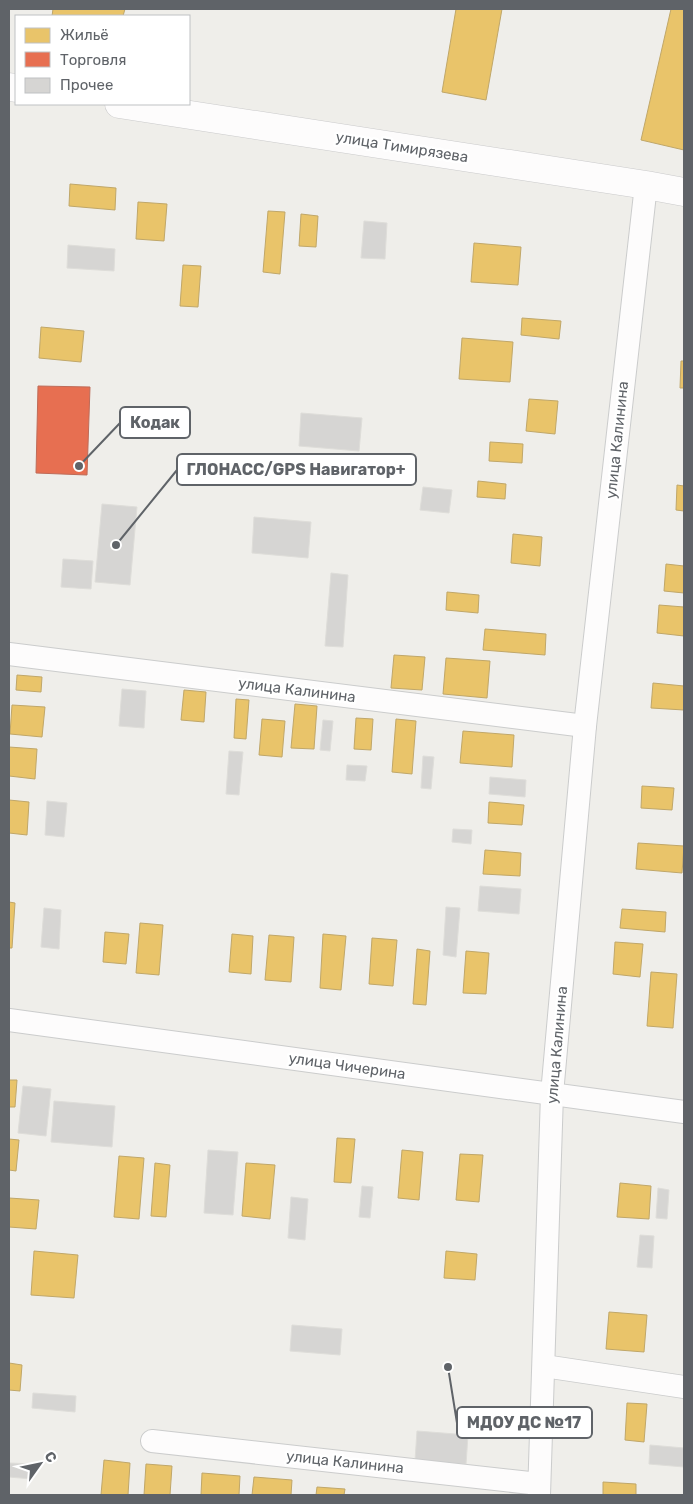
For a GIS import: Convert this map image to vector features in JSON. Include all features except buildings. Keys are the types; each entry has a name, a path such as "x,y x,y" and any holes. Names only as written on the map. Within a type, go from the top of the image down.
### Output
{"street":[{"name":"улица Тимирязева","path":"126,105 684,192"},
{"name":"улица Калинина","path":"152,1441 539,1490 552,1094 585,726 646,185"},
{"name":"улица Калинина","path":"9,654 585,726"},
{"name":"улица Чичерина","path":"9,1020 684,1112"},
{"path":"544,1366 684,1388"}],"place":[{"name":"Кодак","path":"79,466"},
{"name":"ГЛОНАСС/GPS Навигатор+","path":"116,545"},
{"name":"МДОУ ДС №17","path":"448,1367"}]}
